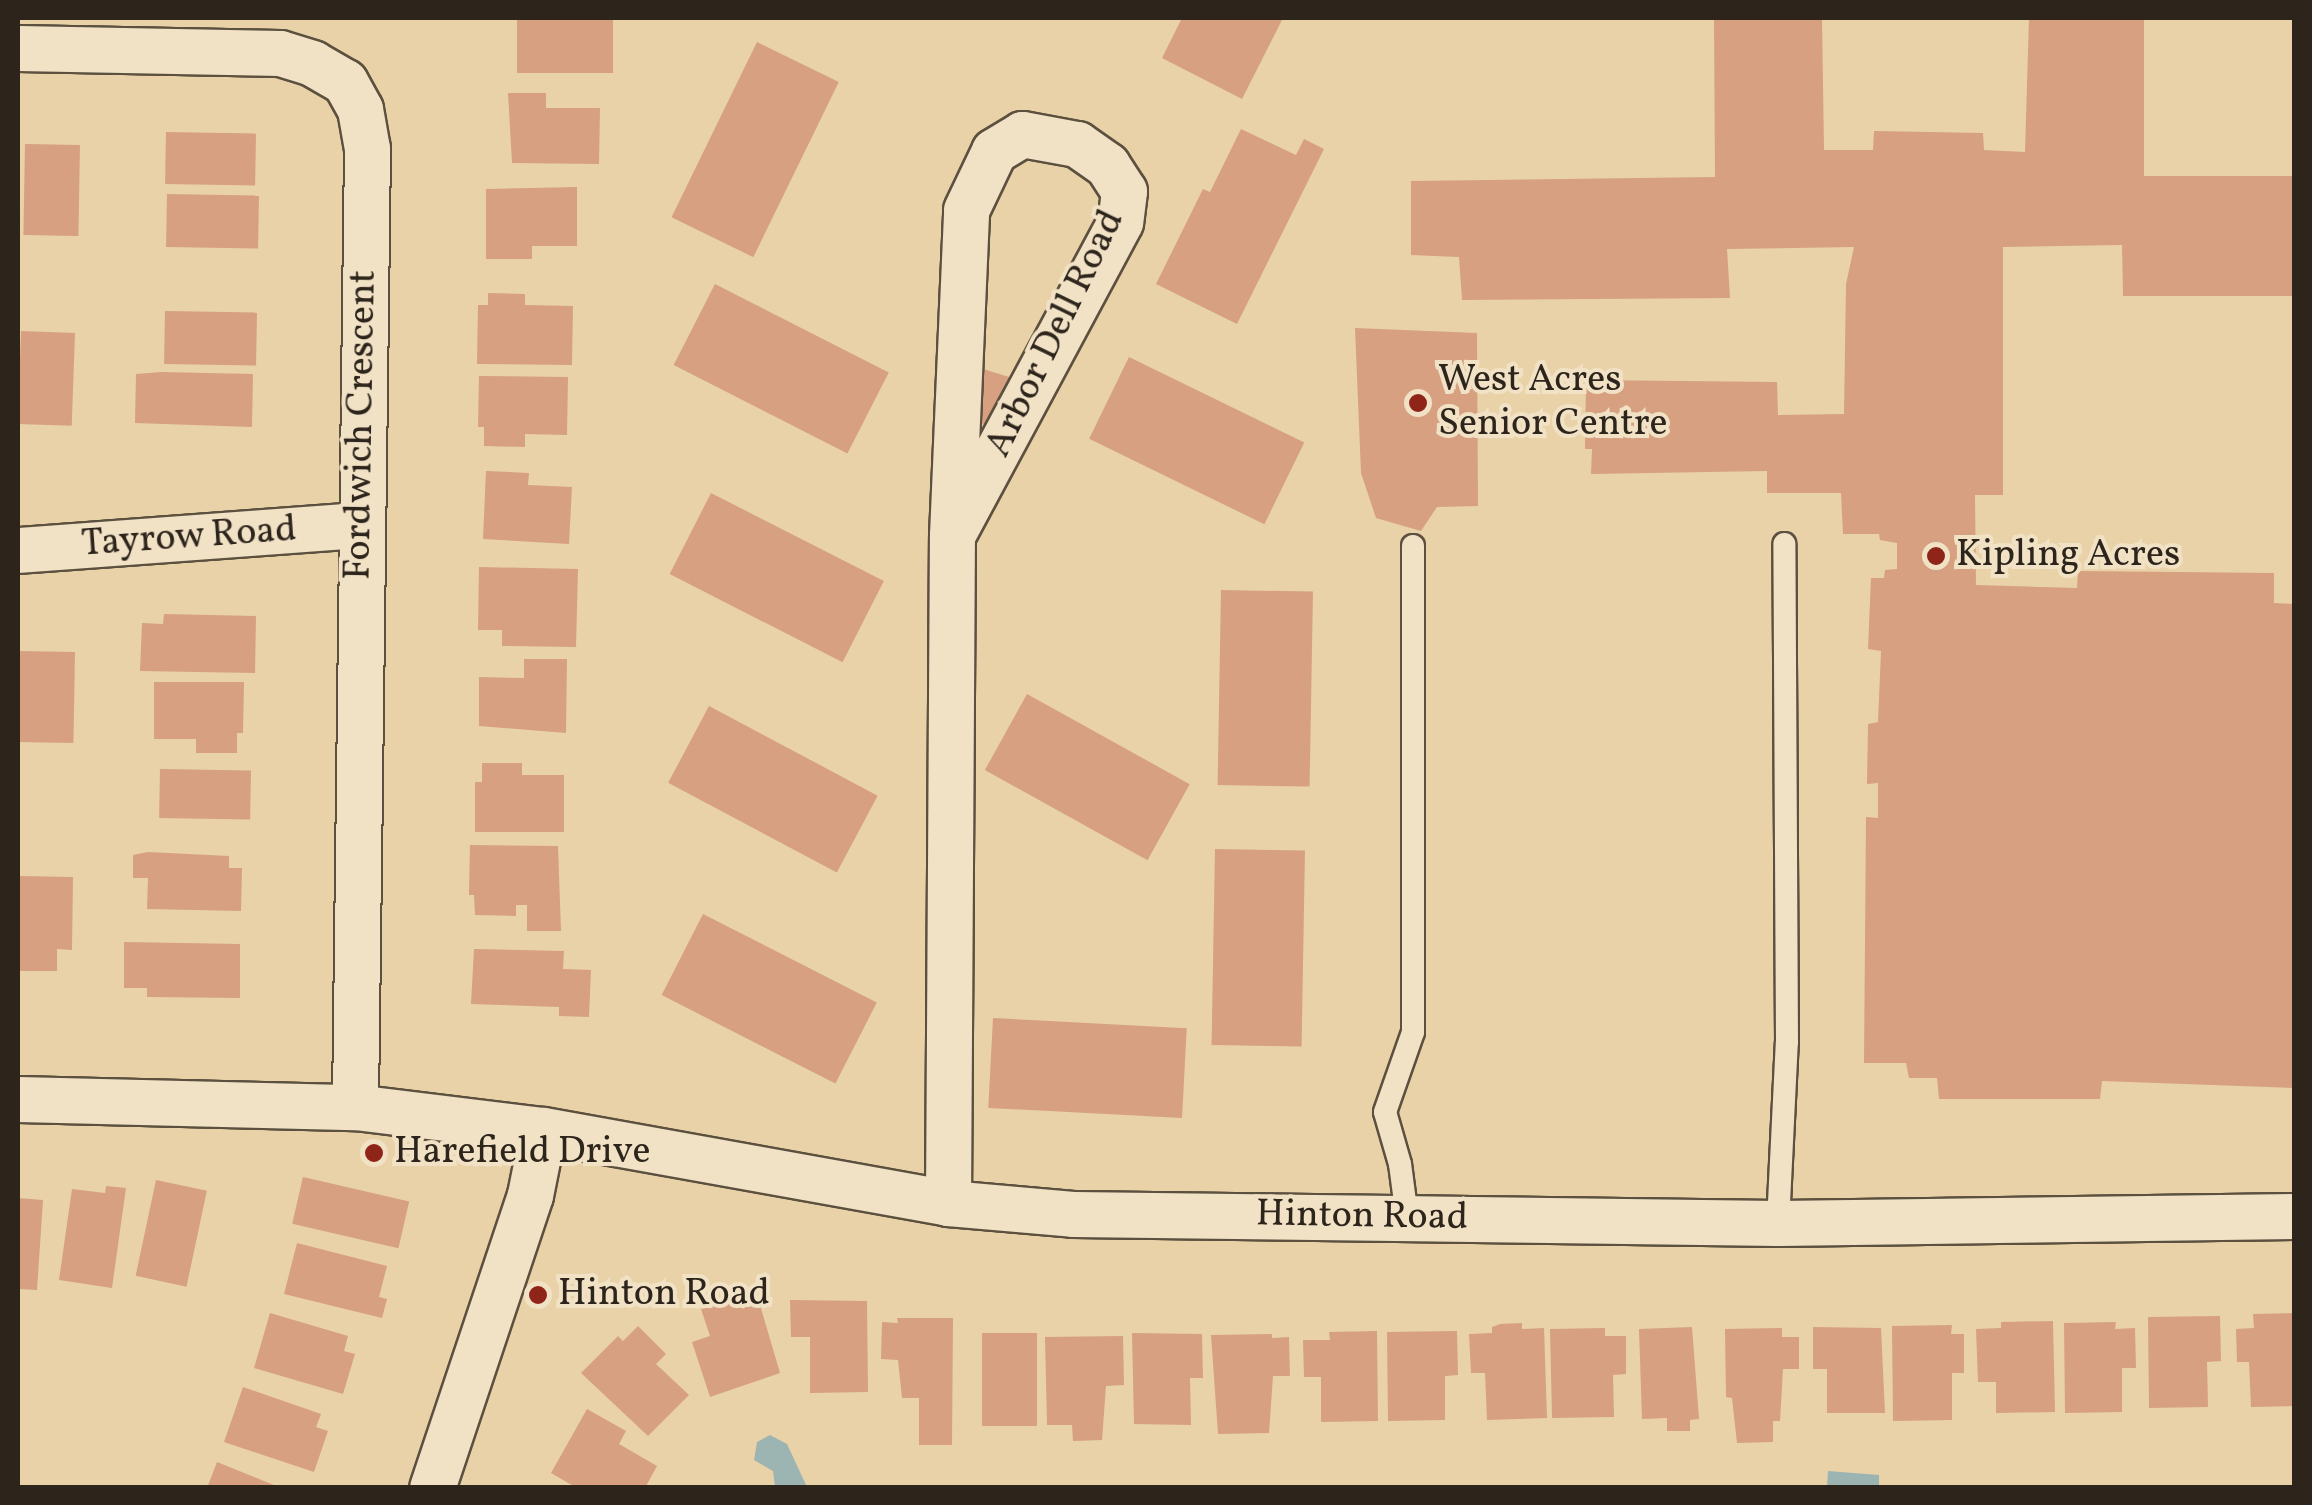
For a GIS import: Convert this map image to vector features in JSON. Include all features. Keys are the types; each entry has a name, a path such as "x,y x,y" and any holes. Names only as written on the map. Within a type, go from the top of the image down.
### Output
{"street":[{"name":"Fordwich Crescent","path":"18,48 280,54 312,63 345,82 360,109 367,148 355,1107"},
{"name":"Arbor Dell Road","path":"948,1204 952,534 966,210 994,151 1022,134 1076,144 1108,164 1124,192 1120,222 952,534"},
{"name":"Tayrow Road","path":"18,550 360,525"},
{"name":"Hinton Road","path":"18,1099 355,1107 543,1130 948,1204 1073,1214 1778,1223 2294,1216"},
{"path":"432,1488 530,1194 543,1130"}],"lane":[{"path":"1778,1223 1786,1042 1784,544"},
{"path":"1407,1217 1400,1164 1385,1112 1413,1032 1413,546"}],"water":[{"path":"770,1435 787,1444 807,1487 775,1487 773,1471 754,1460 757,1442"},
{"path":"1828,1471 1879,1475 1879,1487 1827,1487"}],"building":[{"path":"517,18 613,18 613,73 517,73"},
{"path":"1182,18 1283,18 1242,99 1162,58"},
{"name":"Kipling Acres","path":"1714,18 1822,18 1824,150 1873,150 1874,131 1983,133 1984,150 2025,152 2029,18 2144,18 2144,176 2294,176 2294,296 2123,296 2122,245 2003,247 2003,495 1975,495 1976,585 2077,588 2078,571 2274,573 2274,603 2294,604 2294,1088 2102,1081 2100,1099 1939,1099 1937,1078 1909,1078 1906,1063 1864,1063 1866,817 1878,818 1878,783 1867,784 1868,724 1878,722 1881,651 1868,649 1871,578 1884,578 1885,570 1897,569 1897,543 1880,540 1879,534 1843,534 1841,493 1767,493 1767,471 1591,474 1592,449 1585,449 1586,380 1777,382 1778,415 1844,414 1846,284 1854,247 1727,249 1730,298 1462,300 1459,257 1411,255 1411,181 1715,177"},
{"path":"757,42 839,82 753,257 672,217"},
{"path":"508,93 546,93 546,108 600,108 599,164 512,163"},
{"path":"1241,129 1296,155 1304,139 1324,149 1237,324 1156,284 1203,189 1210,192"},
{"path":"166,132 256,134 255,186 165,184"},
{"path":"25,144 80,145 78,236 23,235"},
{"path":"577,187 577,246 532,246 532,259 486,259 486,189"},
{"path":"167,194 259,196 258,249 166,247"},
{"path":"715,284 889,373 847,454 674,365"},
{"path":"488,293 525,294 525,305 573,306 572,365 477,364 478,305 488,305"},
{"path":"165,311 257,313 256,366 164,364"},
{"name":"West Acres Senior Centre","path":"1355,328 1477,333 1478,506 1437,507 1421,531 1376,518 1361,473"},
{"path":"21,331 75,333 72,426 18,424"},
{"path":"1129,357 1304,442 1264,524 1089,439"},
{"path":"980,368 1017,379 1002,430 965,419"},
{"path":"136,374 253,374 252,427 135,423"},
{"path":"479,376 568,377 567,435 525,434 525,447 484,446 484,427 478,427"},
{"path":"486,471 529,473 528,485 572,487 569,544 483,539"},
{"path":"711,493 884,581 843,662 670,574"},
{"path":"479,567 578,569 576,647 502,646 502,630 478,630"},
{"path":"1221,590 1313,592 1310,787 1218,785"},
{"path":"164,614 256,616 255,673 140,671 142,623 163,624"},
{"path":"18,651 75,652 73,743 18,742"},
{"path":"524,659 567,659 566,733 479,726 479,677 524,678"},
{"path":"154,682 244,682 243,733 237,733 237,753 196,753 196,739 154,739"},
{"path":"1027,694 1190,784 1148,860 985,770"},
{"path":"709,706 878,796 837,872 668,783"},
{"path":"482,763 522,763 522,775 564,775 564,832 475,832 475,782 482,782"},
{"path":"160,769 251,771 250,820 159,818"},
{"path":"470,845 558,846 561,931 527,931 527,905 516,905 516,916 475,915 474,895 469,895"},
{"path":"1215,849 1305,851 1302,1047 1212,1045"},
{"path":"148,852 229,856 229,868 242,868 241,911 147,909 148,878 133,878 133,855"},
{"path":"18,876 73,877 72,950 57,949 57,971 18,971"},
{"path":"703,914 877,1003 835,1084 662,995"},
{"path":"124,942 240,944 240,998 147,997 147,988 124,988"},
{"path":"474,949 564,951 563,969 591,970 589,1017 559,1016 559,1007 471,1004"},
{"path":"993,1018 1187,1028 1182,1118 988,1108"},
{"path":"303,1177 409,1202 398,1248 292,1224"},
{"path":"156,1180 207,1191 186,1287 136,1276"},
{"path":"106,1186 126,1188 112,1288 59,1280 72,1189 105,1193"},
{"path":"18,1198 43,1200 37,1290 18,1289"},
{"path":"297,1243 387,1266 379,1297 387,1299 382,1318 284,1294"},
{"path":"755,1288 780,1373 710,1397 692,1342 710,1336 700,1306"},
{"path":"790,1300 867,1301 868,1392 810,1393 810,1337 791,1337"},
{"path":"270,1313 348,1336 344,1351 355,1354 343,1394 254,1368"},
{"path":"2294,1313 2294,1406 2251,1407 2249,1362 2237,1362 2236,1329 2254,1328 2253,1314"},
{"path":"2220,1316 2221,1361 2207,1362 2208,1407 2149,1408 2148,1317"},
{"path":"897,1318 953,1318 952,1445 919,1445 919,1398 902,1398 898,1360 881,1359 882,1322 898,1323"},
{"path":"2053,1321 2055,1412 1996,1413 1996,1382 1978,1382 1976,1329 2001,1328 2001,1322"},
{"path":"2116,1322 2115,1329 2135,1328 2136,1368 2122,1368 2122,1412 2065,1413 2064,1323"},
{"path":"1522,1323 1522,1329 1544,1328 1547,1418 1487,1420 1485,1373 1471,1373 1469,1334 1492,1333 1492,1327 1500,1324"},
{"path":"1952,1325 1951,1334 1964,1334 1964,1373 1952,1373 1952,1420 1893,1421 1892,1326"},
{"path":"638,1326 666,1354 656,1364 689,1395 648,1436 581,1373 618,1336 623,1341"},
{"path":"1692,1327 1699,1419 1690,1420 1690,1431 1667,1431 1667,1418 1642,1419 1639,1329"},
{"path":"1813,1327 1881,1328 1885,1413 1827,1413 1827,1369 1813,1369"},
{"path":"1605,1328 1605,1336 1626,1336 1626,1374 1613,1375 1614,1417 1552,1418 1550,1329"},
{"path":"1782,1328 1782,1337 1799,1337 1799,1369 1783,1369 1780,1421 1773,1421 1773,1442 1737,1443 1732,1398 1726,1397 1725,1329"},
{"path":"1377,1331 1378,1421 1321,1422 1321,1377 1304,1377 1303,1340 1330,1340 1329,1332"},
{"path":"1457,1331 1458,1375 1445,1376 1445,1420 1388,1421 1387,1332"},
{"path":"982,1333 1037,1333 1037,1426 982,1426"},
{"path":"1132,1333 1202,1334 1203,1378 1190,1378 1191,1425 1134,1424"},
{"path":"1272,1334 1272,1338 1289,1337 1290,1376 1273,1376 1269,1433 1218,1434 1211,1335"},
{"path":"1123,1336 1124,1385 1106,1386 1102,1440 1073,1441 1072,1425 1047,1425 1045,1337"},
{"path":"243,1387 321,1414 316,1427 328,1431 314,1472 224,1442"},
{"path":"587,1409 626,1431 619,1444 657,1466 645,1488 577,1488 551,1473"},
{"path":"217,1462 279,1487 279,1488 207,1488"}],"place":[{"name":"West Acres Senior Centre","path":"1418,403"},
{"name":"Kipling Acres","path":"1936,556"},
{"name":"Harefield Drive","path":"374,1153"},
{"name":"Hinton Road","path":"538,1295"}]}
